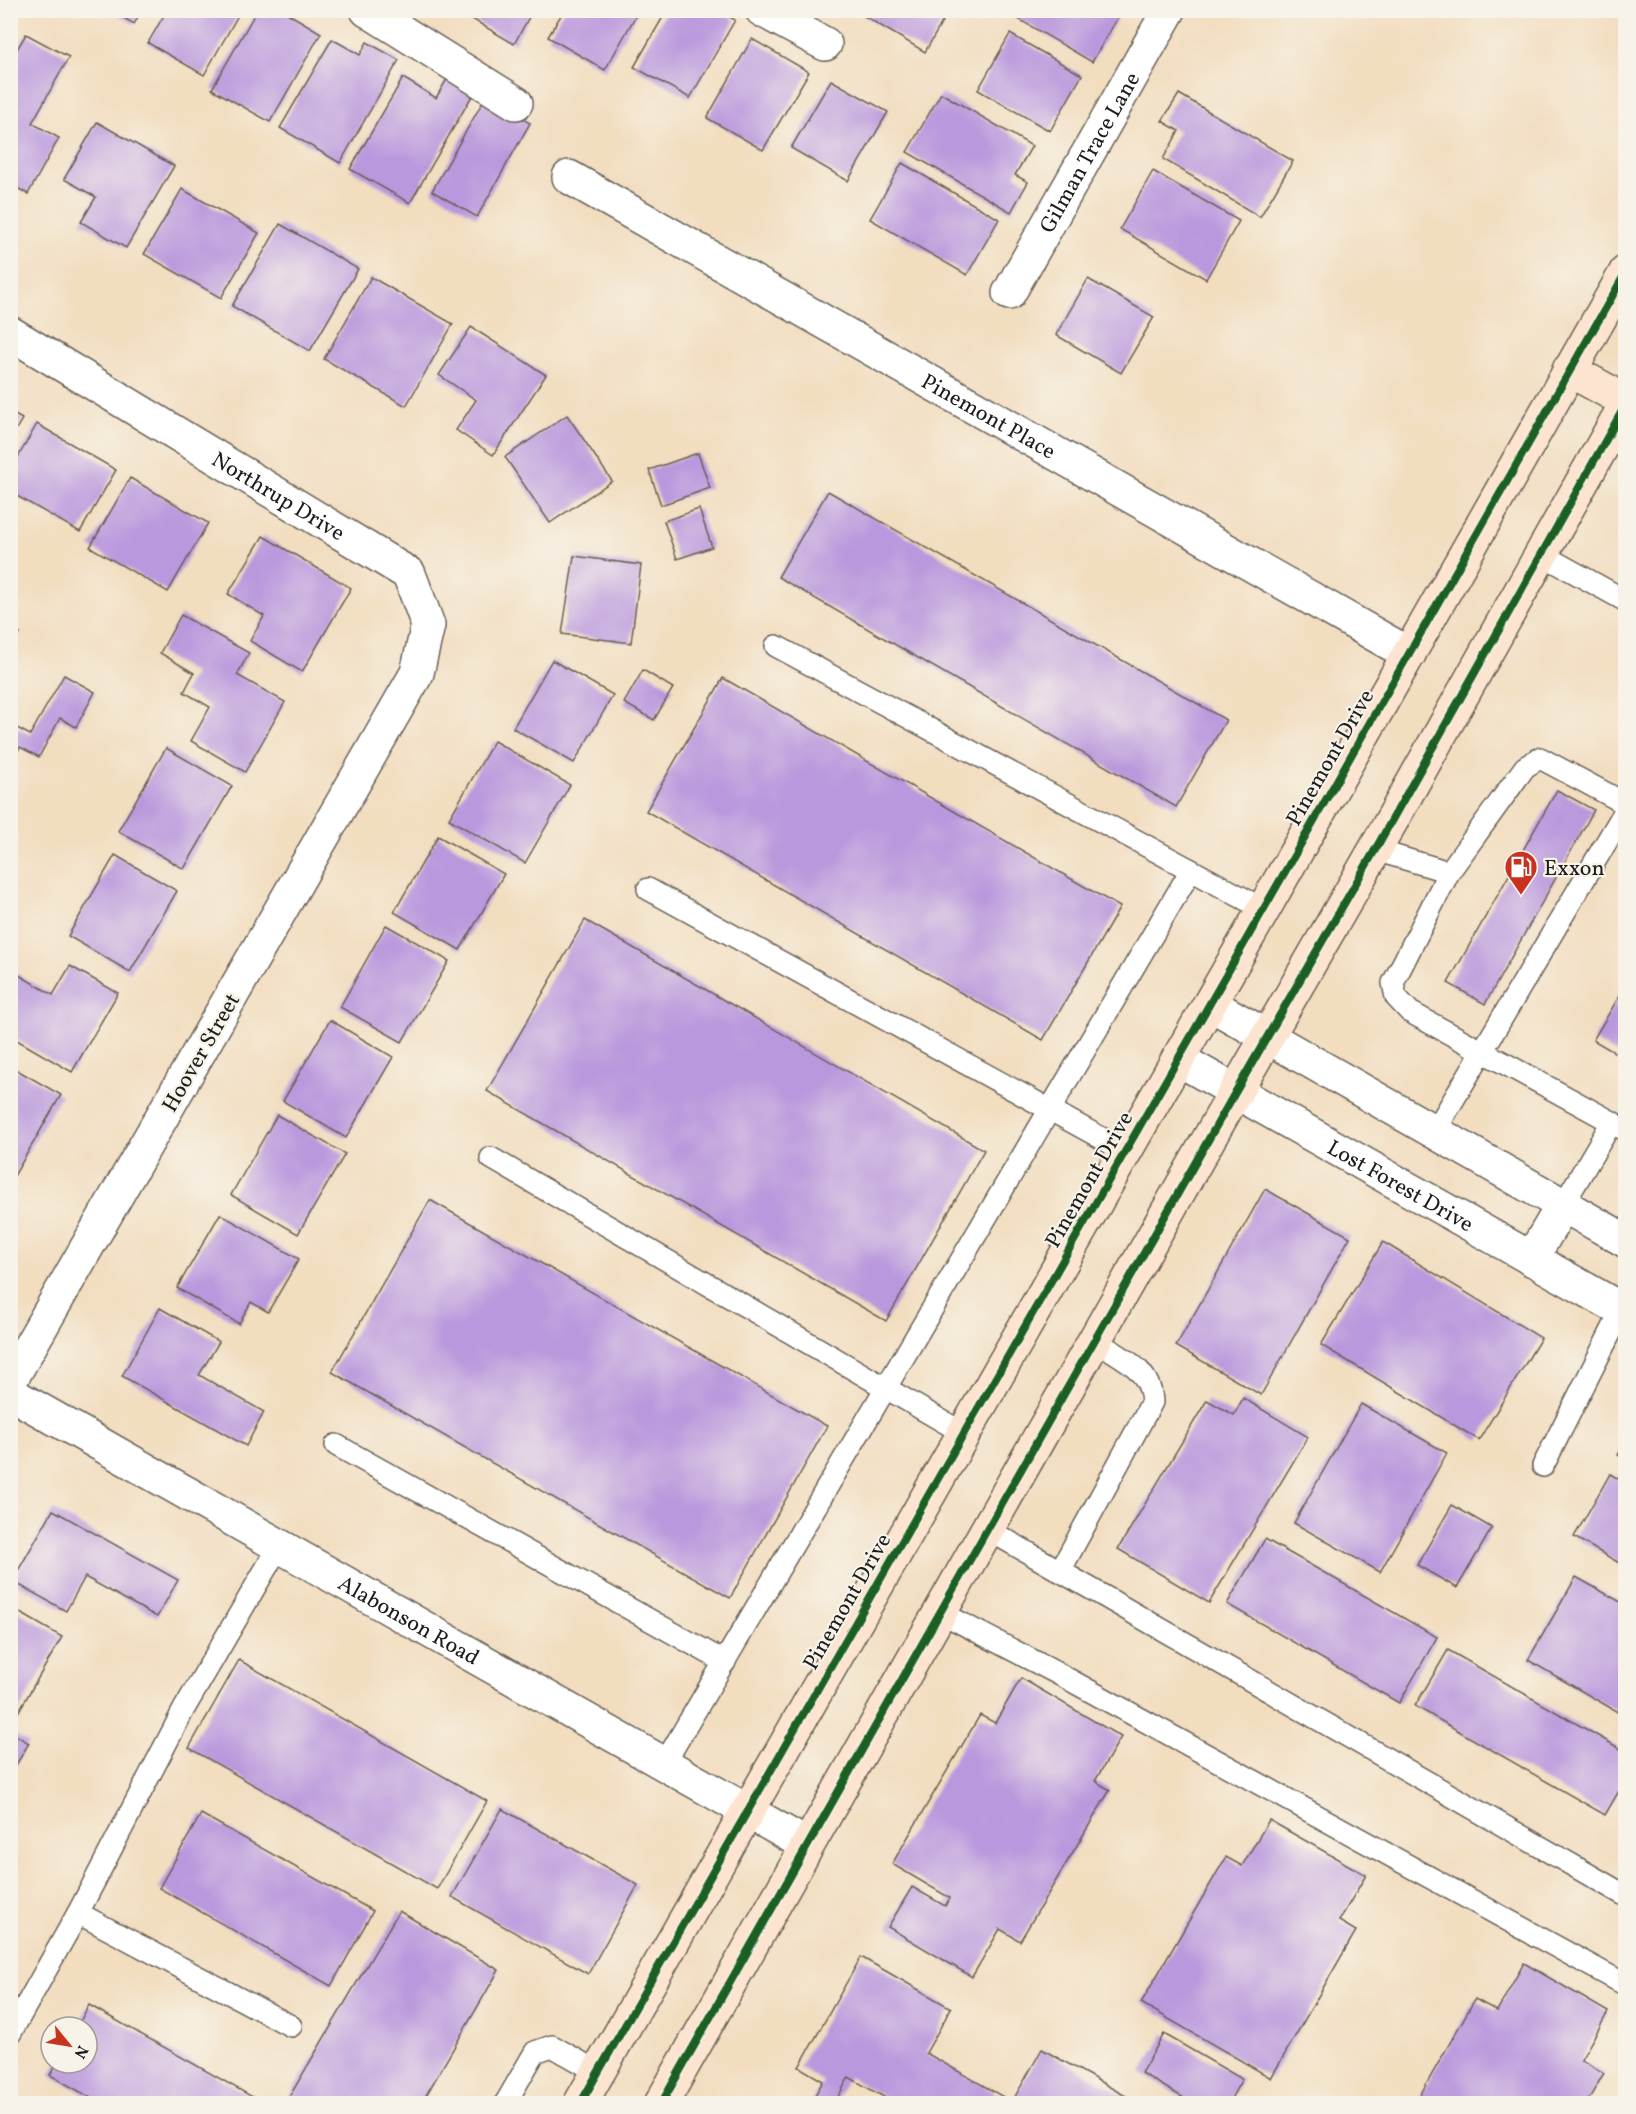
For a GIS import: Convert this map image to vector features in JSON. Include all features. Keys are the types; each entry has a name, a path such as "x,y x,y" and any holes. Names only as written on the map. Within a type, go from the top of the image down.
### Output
{"main road":[{"name":"Pinemont Drive","path":"580,2103 1210,1004 1626,272"},
{"path":"661,2103 1375,850 1626,403 1569,370"}],"street":[{"path":"367,10 516,103"},
{"path":"762,10 825,44"},
{"name":"Gilman Trace Lane","path":"1009,293 1169,10"},
{"name":"Pinemont Place","path":"569,177 1409,654"},
{"name":"Northrup Drive","path":"10,333 409,574 428,625 417,673 388,722"},
{"name":"Hoover Street","path":"10,1381 388,722"},
{"path":"1210,1004 1626,1241"},
{"name":"Lost Forest Drive","path":"1178,1059 1624,1311"},
{"path":"1532,1259 1563,1205"},
{"name":"Alabonson Road","path":"10,1393 807,1845"}],"lane":[{"path":"1541,554 1626,601"},
{"path":"776,646 1263,909"},
{"path":"1435,1131 1483,1052 1626,806 1540,758 1525,767 1449,872 1393,982 1396,996 1410,1012 1483,1052 1619,1126 1563,1205"},
{"path":"1375,850 1449,872"},
{"path":"664,1764 1191,870"},
{"path":"648,889 1125,1151"},
{"path":"491,1158 963,1433"},
{"path":"1542,1466 1624,1311"},
{"path":"1060,1571 1152,1402 1152,1389 1144,1375 1095,1340"},
{"path":"336,1445 725,1662"},
{"path":"987,1529 1626,1896"},
{"path":"10,2034 78,1913 184,1709 279,1546"},
{"path":"940,1612 1199,1750 1626,1985"},
{"path":"78,1913 291,2026"},
{"path":"505,2103 535,2052 552,2046 598,2072"}],"building":[{"path":"110,10 142,10 134,24"},
{"path":"167,10 241,10 204,75 148,43"},
{"path":"257,10 289,10 287,13 321,33 270,122 212,89"},
{"path":"457,10 533,10 514,44"},
{"path":"564,10 639,10 605,70 548,37"},
{"path":"667,10 718,10 735,20 690,98 634,67"},
{"path":"854,10 949,10 925,52"},
{"path":"1003,10 1122,10 1092,62"},
{"path":"26,34 69,57 32,123 59,138 28,194 10,184 10,61"},
{"path":"1010,34 1082,75 1050,131 978,90"},
{"path":"332,39 360,55 367,42 399,60 340,163 280,128"},
{"path":"752,39 809,72 763,150 707,118"},
{"path":"403,78 436,98 447,79 473,94 410,203 350,169"},
{"path":"831,80 888,112 848,181 791,148"},
{"path":"941,93 1032,146 1015,175 1028,182 1011,212 907,152"},
{"path":"1179,94 1293,161 1260,217 1163,159 1179,131 1162,121"},
{"path":"485,98 530,123 477,217 432,191"},
{"path":"97,122 174,166 126,248 81,222 96,197 64,179"},
{"path":"902,163 999,219 967,275 870,219"},
{"path":"1153,171 1239,221 1206,279 1120,229"},
{"path":"182,189 259,233 221,298 144,254"},
{"path":"280,224 358,269 310,351 232,306"},
{"path":"371,277 453,324 406,406 324,359"},
{"path":"1088,279 1154,317 1121,373 1056,335"},
{"path":"471,327 546,375 493,455 456,430 476,400 439,375"},
{"path":"10,412 22,419 10,440"},
{"path":"567,415 612,481 550,523 505,457"},
{"path":"37,424 116,470 80,532 10,492 10,471"},
{"path":"698,453 710,488 661,505 649,470"},
{"path":"130,478 208,523 168,592 90,547"},
{"path":"828,491 1226,720 1176,807 778,577"},
{"path":"699,509 712,547 677,559 664,521"},
{"path":"263,536 351,588 302,672 250,641 264,616 228,594"},
{"path":"574,556 641,565 631,643 562,634"},
{"path":"181,615 249,653 237,675 285,702 245,772 191,741 210,707 184,692 194,673 160,653"},
{"path":"10,624 20,634 10,643"},
{"path":"552,660 613,695 574,763 513,728"},
{"path":"643,670 673,688 654,720 624,703"},
{"path":"64,675 95,692 76,727 60,718 39,757 20,747 10,765 10,724 30,735"},
{"path":"723,678 1120,907 1043,1040 646,811"},
{"path":"494,741 570,785 525,863 449,819"},
{"path":"166,748 232,786 184,869 118,831"},
{"name":"Exxon","path":"1557,790 1594,810 1485,1004 1448,983"},
{"path":"438,836 504,874 460,950 394,912"},
{"path":"115,855 177,891 130,972 68,936"},
{"path":"585,920 984,1150 886,1321 487,1091"},
{"path":"386,925 449,961 402,1042 340,1007"},
{"path":"70,966 118,993 72,1072 10,1036 10,978 14,972 53,995"},
{"path":"1626,985 1626,1059 1593,1040"},
{"path":"330,1020 393,1057 346,1138 283,1101"},
{"path":"10,1066 61,1095 14,1176 10,1174"},
{"path":"277,1115 345,1154 298,1234 231,1195"},
{"path":"1265,1189 1350,1237 1261,1395 1176,1346"},
{"path":"430,1200 827,1426 730,1598 332,1372"},
{"path":"220,1214 299,1259 268,1312 251,1302 239,1324 177,1288"},
{"path":"1383,1242 1541,1338 1479,1440 1321,1345"},
{"path":"160,1308 219,1342 199,1375 264,1412 246,1446 122,1376"},
{"path":"1243,1398 1308,1437 1209,1603 1118,1549 1207,1400 1234,1415"},
{"path":"1361,1404 1447,1453 1380,1572 1294,1523"},
{"path":"1626,1443 1626,1460 1618,1455"},
{"path":"1610,1474 1626,1483 1626,1567 1574,1537"},
{"path":"1452,1505 1492,1528 1457,1588 1417,1565"},
{"path":"53,1510 178,1580 157,1617 85,1577 66,1611 12,1581"},
{"path":"1265,1539 1437,1637 1399,1703 1227,1604"},
{"path":"1576,1577 1626,1605 1626,1717 1528,1660"},
{"path":"10,1607 62,1637 16,1716 10,1713"},
{"path":"1448,1650 1626,1752 1626,1779 1605,1815 1415,1706"},
{"path":"239,1660 487,1801 437,1889 189,1748"},
{"path":"1021,1678 1121,1737 1095,1781 1110,1790 1020,1941 1000,1929 972,1977 888,1927 912,1887 945,1906 950,1898 892,1864 980,1715 995,1723"},
{"path":"10,1732 29,1743 10,1775"},
{"path":"502,1809 638,1885 588,1974 452,1897"},
{"path":"201,1814 373,1911 331,1986 159,1888"},
{"path":"1269,1820 1366,1875 1339,1921 1356,1931 1271,2078 1141,2003 1226,1857 1242,1866"},
{"path":"399,1911 499,1970 421,2104 285,2104"},
{"path":"861,1957 951,2008 926,2053 1012,2102 1042,2049 1140,2104 896,2104 849,2077 834,2104 810,2104 823,2081 799,2067"},
{"path":"1524,1963 1608,2012 1581,2060 1604,2073 1586,2104 1415,2104 1475,1999 1497,2011"},
{"path":"89,2005 265,2104 102,2104 50,2075 99,2075 99,2015 84,2015"},
{"path":"1164,2034 1242,2079 1228,2104 1194,2104 1141,2073"}],"cycle path":[{"path":"580,2104 1626,272"},
{"path":"661,2104 1375,850 1626,404"}],"place":[{"name":"Exxon","path":"1521,896"}]}
